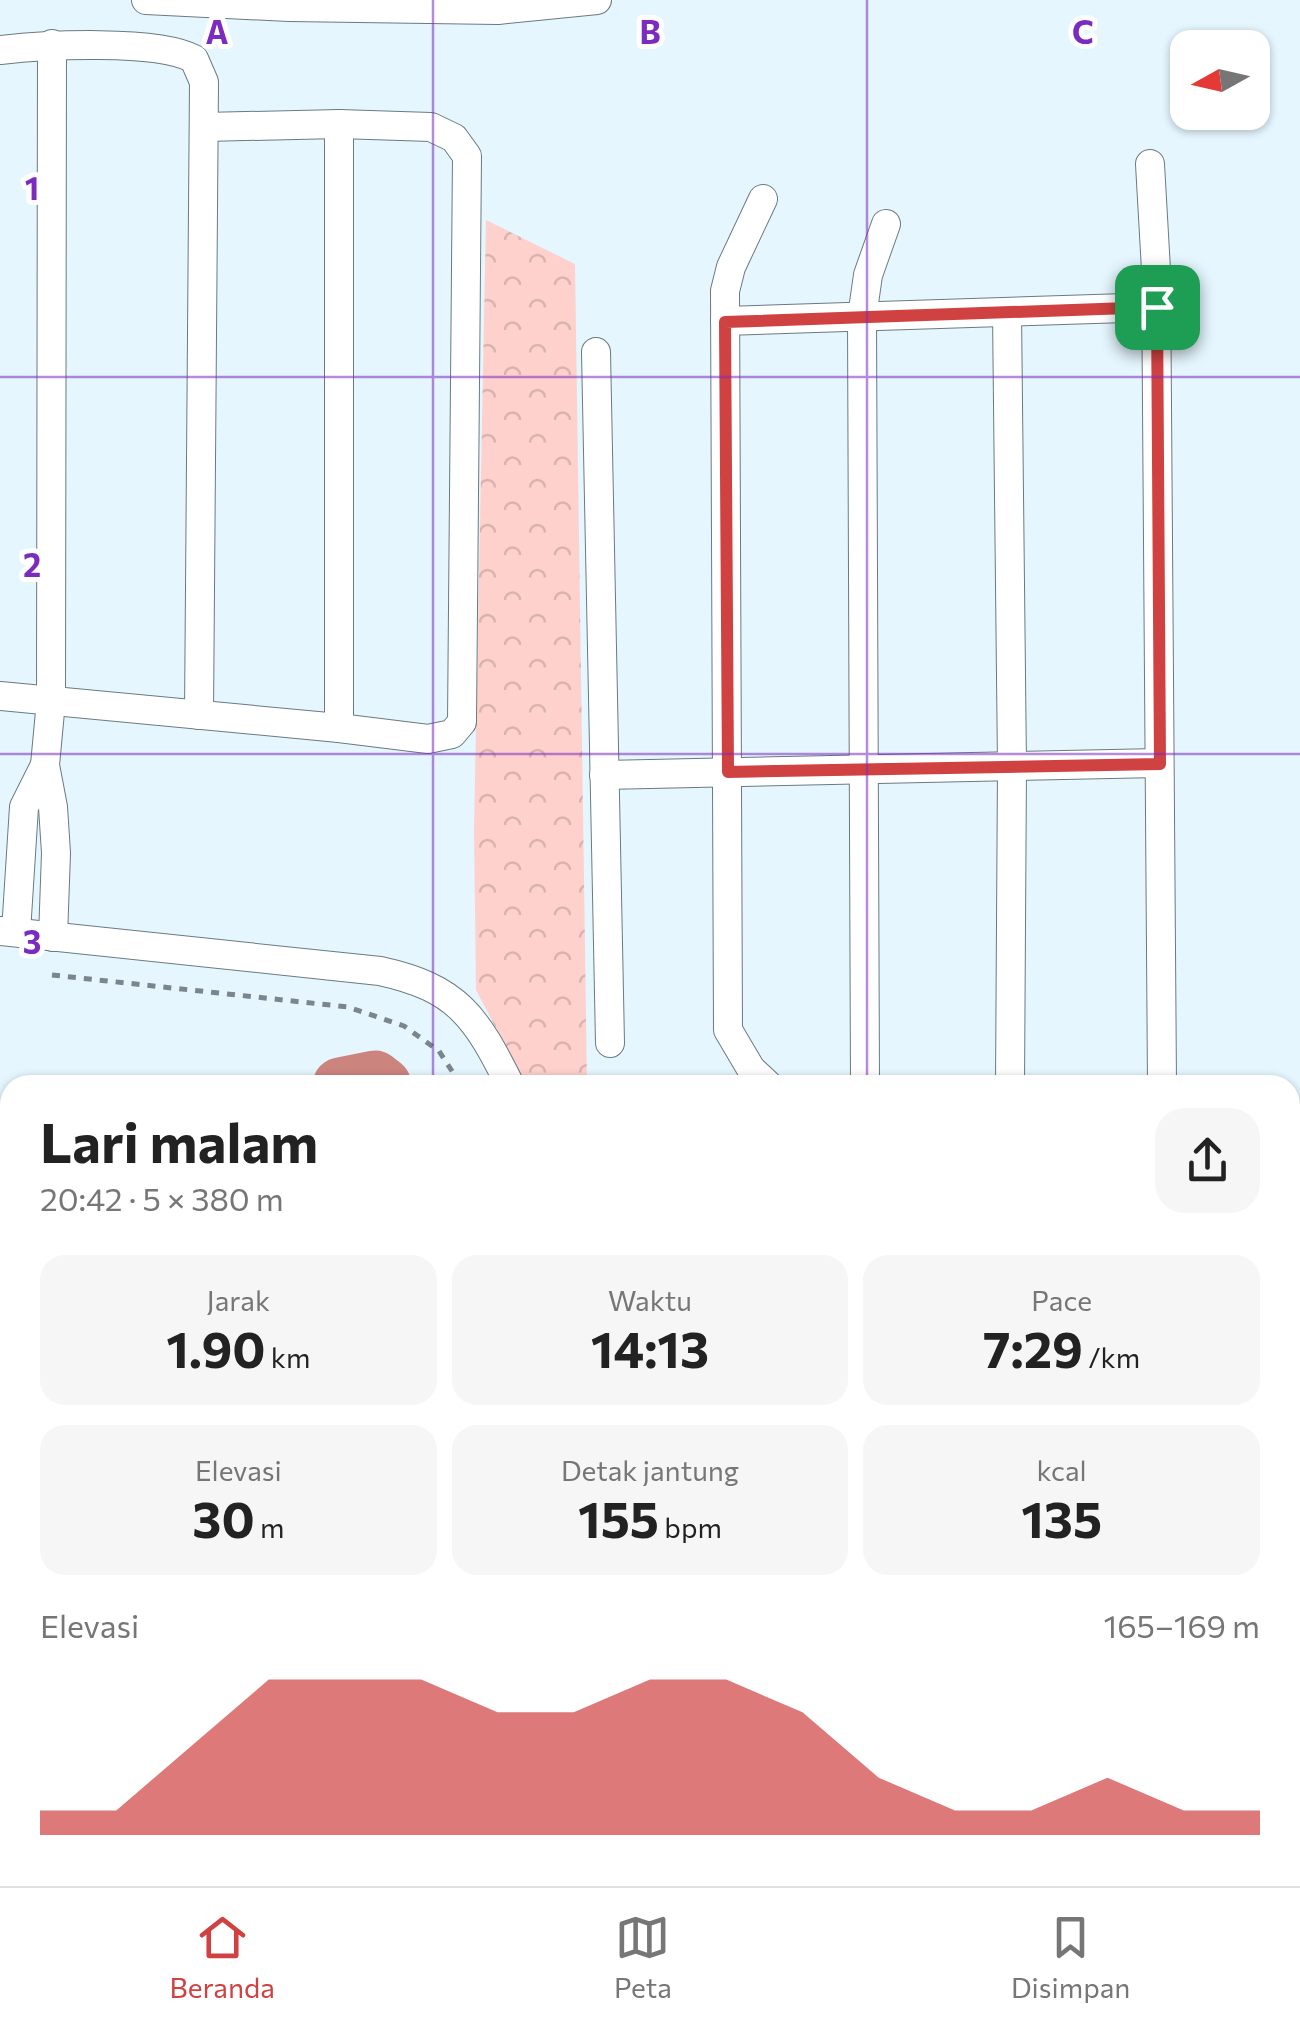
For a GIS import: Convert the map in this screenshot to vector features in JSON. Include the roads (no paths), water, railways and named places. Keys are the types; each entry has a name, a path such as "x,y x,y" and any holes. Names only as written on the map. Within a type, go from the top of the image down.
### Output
{"street":[{"path":"146,0 289,7 597,0"},
{"path":"0,50 52,44 173,50 194,59 204,82 199,715"},
{"path":"52,44 51,702 45,765 56,852 53,937"},
{"path":"339,124 340,728"},
{"path":"0,696 436,739 452,734 464,714 468,156 454,138 431,127 204,127"},
{"path":"1150,164 1157,307 1162,1075"},
{"path":"759,1075 744,1059 728,1030 725,291 730,268 763,199"},
{"path":"866,1075 862,317 868,275 886,224"},
{"path":"725,322 1157,307"},
{"path":"1007,312 1012,766 1010,1075"},
{"path":"596,352 610,1043"},
{"path":"604,774 1160,764"},
{"path":"45,765 24,808 8,932 380,970 406,976 432,987 462,1008 477,1024 505,1075"}]}
